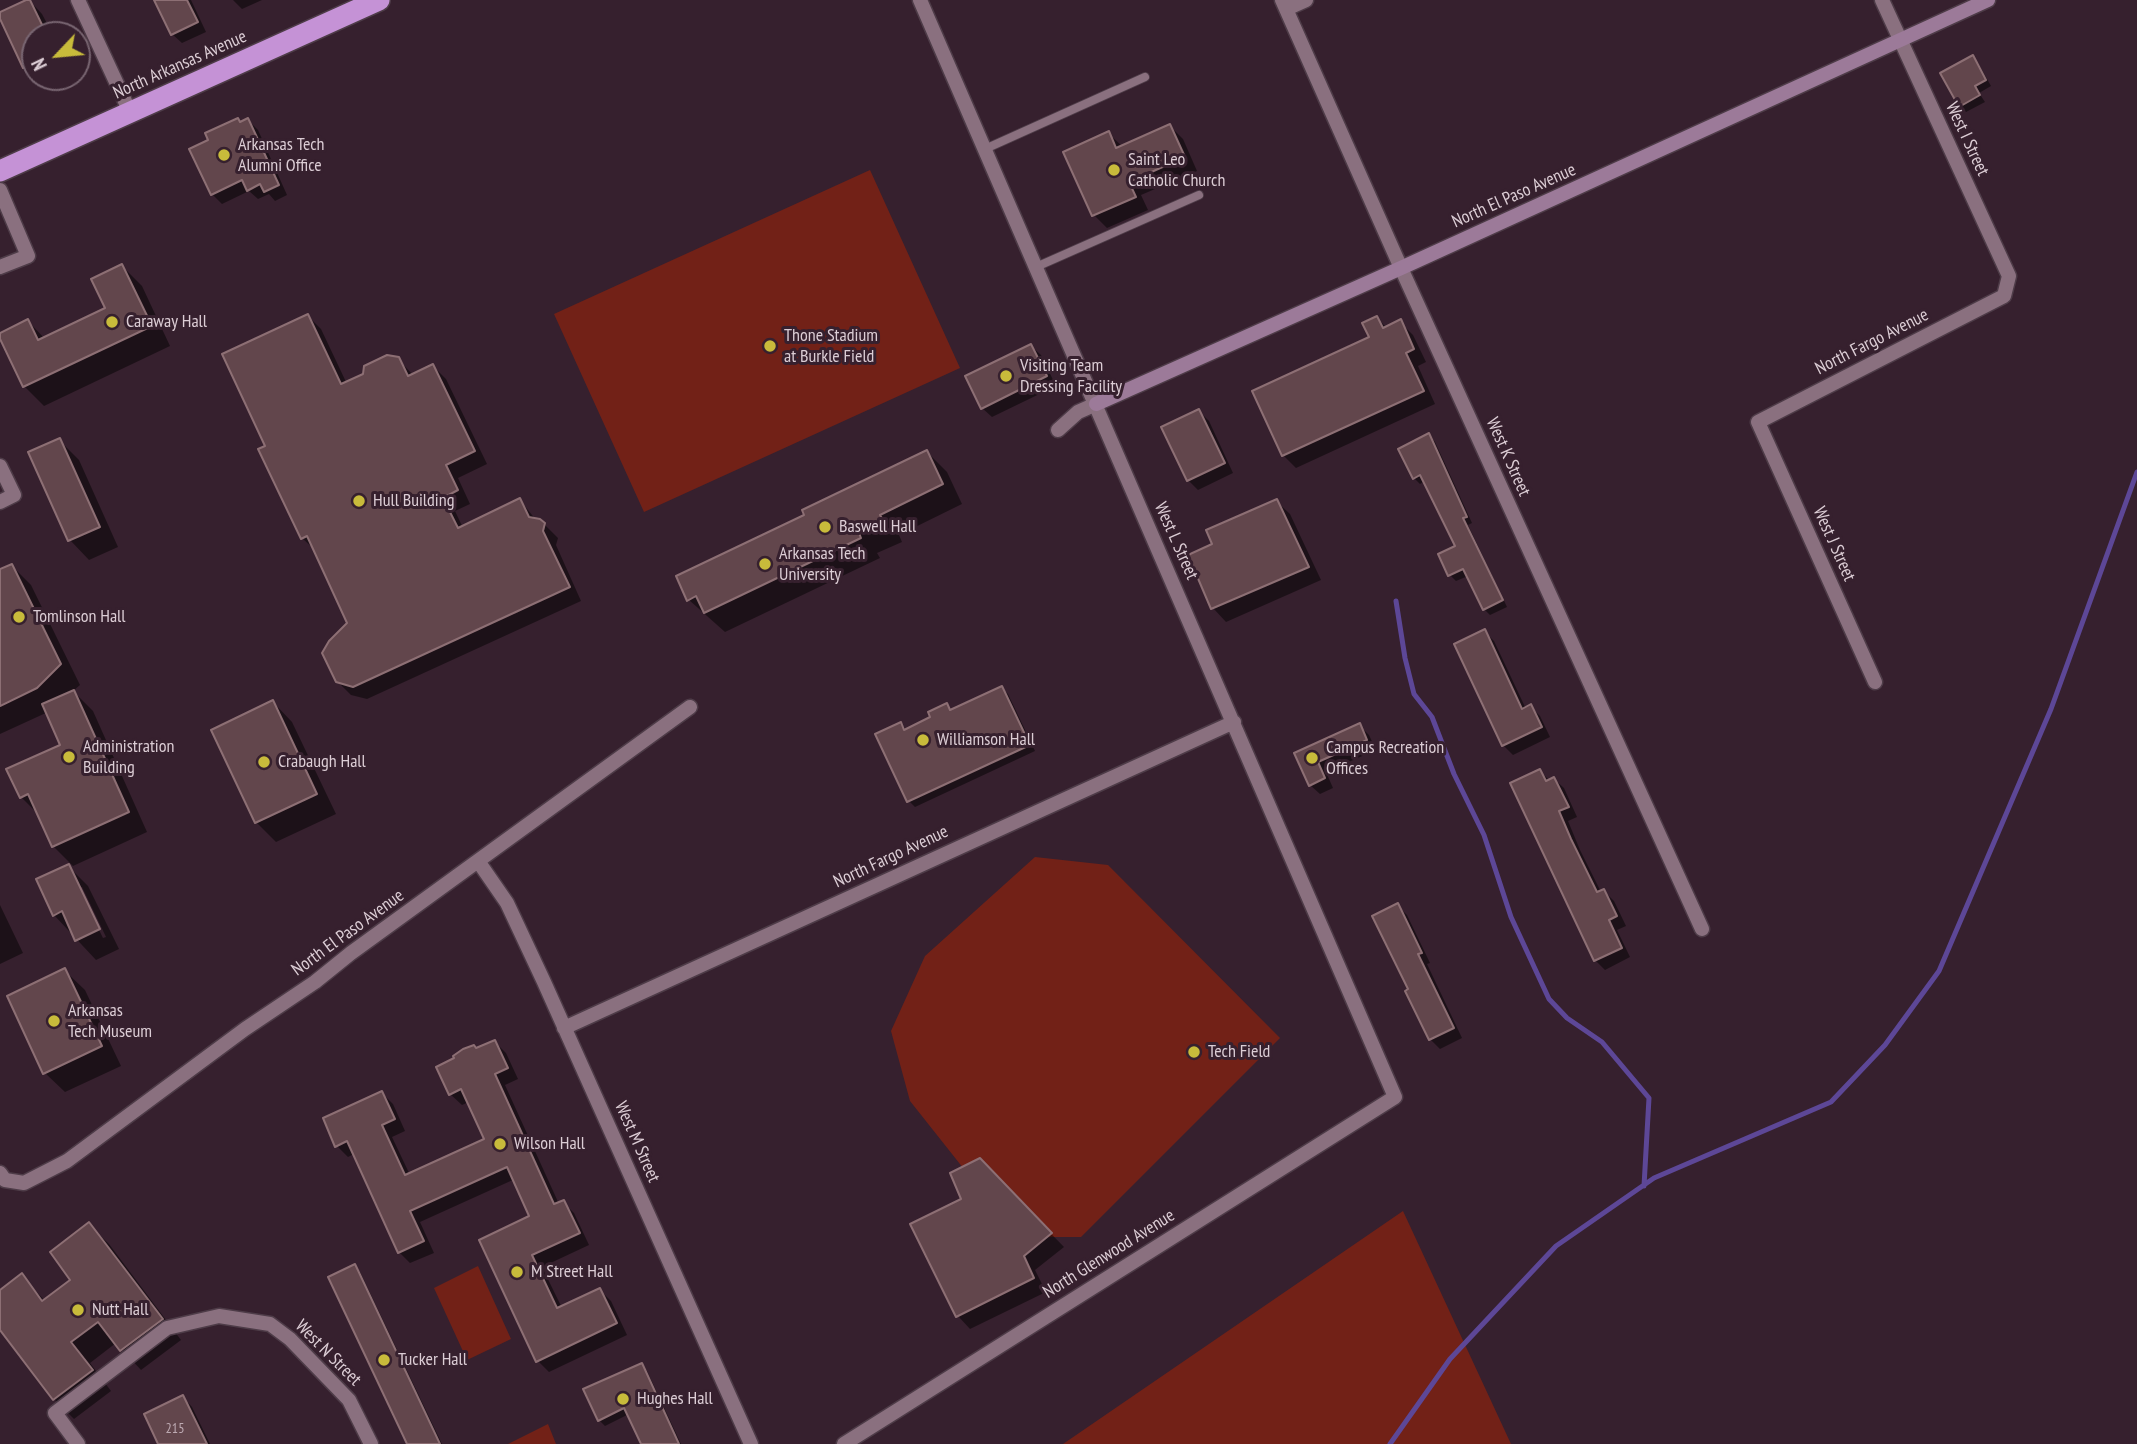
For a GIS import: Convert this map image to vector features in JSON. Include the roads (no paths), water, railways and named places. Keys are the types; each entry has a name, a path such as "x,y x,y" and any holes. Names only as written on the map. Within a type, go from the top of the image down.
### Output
{"highway":[{"name":"North Arkansas Avenue","path":"0,172 379,0"}],"street":[{"path":"78,0 130,112"},
{"name":"West L Street","path":"920,0 1395,1097"},
{"path":"1284,5 1307,0"},
{"name":"West I Street","path":"1882,0 2009,276 2004,296"},
{"name":"North El Paso Avenue","path":"1058,430 1078,412 1988,0"},
{"name":"West K Street","path":"1284,5 1702,929"},
{"path":"0,190 28,256 0,267"},
{"name":"North Fargo Avenue","path":"1758,422 2004,296"},
{"name":"West J Street","path":"1758,422 1875,682"},
{"path":"0,466 13,495 0,502"},
{"name":"North El Paso Avenue","path":"0,1173 5,1181 24,1183 67,1161 690,707"},
{"name":"North Fargo Avenue","path":"565,1028 1234,722"},
{"name":"West M Street","path":"478,862 507,903 751,1444"},
{"name":"North Glenwood Avenue","path":"844,1444 1395,1097"},
{"name":"West N Street","path":"78,1444 55,1413 167,1328 219,1316 270,1324 290,1339 349,1400 371,1444"}],"lane":[{"path":"985,149 1145,77"},
{"path":"1036,267 1199,195"}],"waterway":[{"path":"1390,1444 1450,1359 1556,1246 1654,1178 1831,1102 1885,1045 1939,971 2051,709 2137,472"},
{"path":"1396,601 1414,694 1432,717 1454,774 1484,835 1511,917 1549,999 1567,1018 1602,1042 1649,1098 1644,1186"}],"place":[{"name":"Arkansas Tech Alumni Office","path":"224,155"},
{"name":"Saint Leo Catholic Church","path":"1114,170"},
{"name":"Caraway Hall","path":"112,322"},
{"name":"Thone Stadium at Burkle Field","path":"770,346"},
{"name":"Visiting Team Dressing Facility","path":"1006,376"},
{"name":"Hull Building","path":"359,501"},
{"name":"Baswell Hall","path":"825,527"},
{"name":"Arkansas Tech University","path":"765,564"},
{"name":"Tomlinson Hall","path":"19,617"},
{"name":"Williamson Hall","path":"923,740"},
{"name":"Administration Building","path":"69,757"},
{"name":"Campus Recreation Offices","path":"1312,758"},
{"name":"Crabaugh Hall","path":"264,762"},
{"name":"Arkansas Tech Museum","path":"54,1021"},
{"name":"Tech Field","path":"1194,1052"},
{"name":"Wilson Hall","path":"500,1144"},
{"name":"M Street Hall","path":"517,1272"},
{"name":"Nutt Hall","path":"78,1310"},
{"name":"Tucker Hall","path":"384,1360"},
{"name":"Hughes Hall","path":"623,1399"}]}
